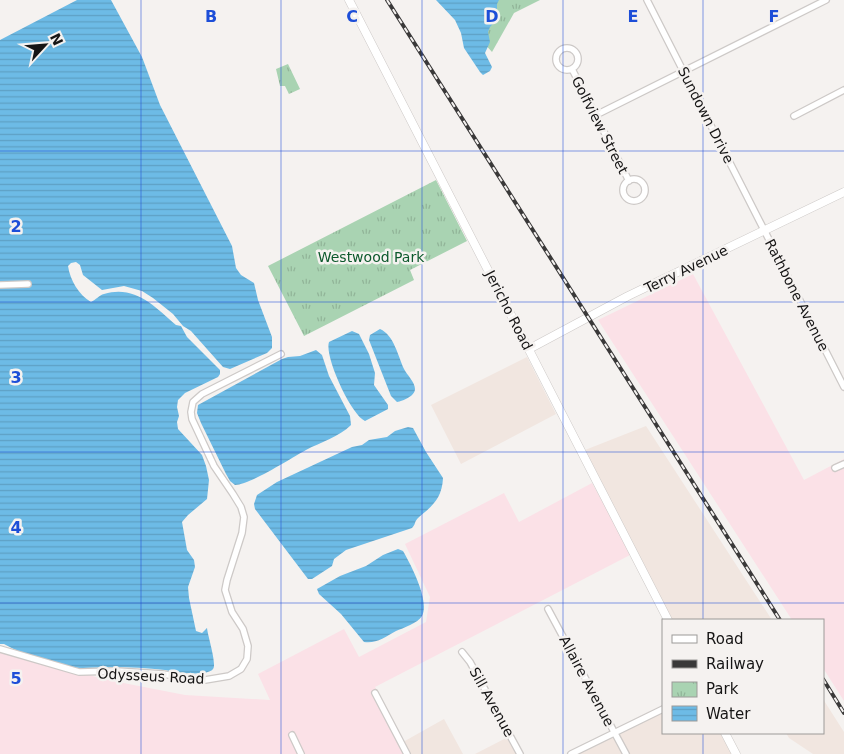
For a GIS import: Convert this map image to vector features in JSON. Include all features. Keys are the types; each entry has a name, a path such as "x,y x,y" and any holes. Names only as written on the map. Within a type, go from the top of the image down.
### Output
{"main road":[{"name":"Jericho Road","path":"349,0 667,619"},
{"name":"Terry Avenue","path":"529,349 619,301 844,192"},
{"path":"726,734 736,754"}],"street":[{"name":"Sundown Drive","path":"648,0 764,231"},
{"path":"596,115 826,0"},
{"name":"Golfview Street","path":"572,69 629,181"},
{"path":"794,116 844,90"},
{"name":"Rathbone Avenue","path":"764,231 844,387"},
{"path":"0,285 28,284"},
{"name":"Odysseus Road","path":"0,649 79,672 117,671 162,674 205,680 228,676 241,669 247,659 248,646 243,630 232,612 225,590 242,533 244,517 241,507 214,466 195,426 191,407 195,398 281,354"},
{"path":"835,468 844,464"},
{"name":"Allaire Avenue","path":"548,609 626,754"},
{"name":"Sill Avenue","path":"462,652 470,662 520,754"},
{"path":"375,693 407,754"},
{"path":"571,754 662,709"},
{"path":"292,735 301,754"}],"shaded area":[{"path":"693,274 804,480 844,459 844,701 824,670 824,619 791,619 598,320"},
{"path":"527,357 556,414 461,464 431,405"},
{"path":"646,426 771,619 671,619 585,450"},
{"path":"592,483 632,554 375,687 409,754 0,754 0,649 103,679 185,695 270,700 258,674 344,629 359,657 426,622 430,597 405,544 504,493 519,522"},
{"path":"824,701 844,732 844,754 813,754 789,738 787,734 824,734"},
{"path":"662,712 662,734 723,734 733,754 578,754"},
{"path":"444,719 463,754 409,754 403,742"},
{"path":"512,735 523,754 475,754"}],"green space":[{"path":"445,0 540,0 514,13 492,52"},
{"path":"288,64 300,89 289,94 285,86 280,86 276,69"},
{"name":"Westwood Park","path":"436,180 467,241 410,270 414,280 304,336 268,266"}],"water":[{"path":"77,0 111,0 142,57 160,105 232,246 236,268 241,275 254,283 258,300 272,337 272,348 267,353 230,369 223,367 191,331 153,298 142,291 124,286 102,290 83,275 80,265 76,262 68,266 76,287 91,302 102,295 115,292 125,292 143,299 152,304 176,325 181,326 187,337 220,370 218,377 185,393 178,400 177,407 179,416 177,422 178,429 202,455 209,480 207,499 182,522 187,550 194,560 195,567 188,587 196,631 202,633 207,628 213,656 213,669 204,673 132,667 69,667 36,658 0,644 0,40"},
{"path":"436,0 499,0 497,4 497,19 488,32 490,42 485,53 492,67 490,71 483,75 480,72 464,48 461,33 455,20"},
{"path":"380,329 389,336 404,369 415,386 413,394 397,402 391,396 369,340 370,335"},
{"path":"352,331 359,334 369,354 375,373 374,385 388,405 388,409 365,421 359,416 346,397 335,372 329,349 329,342"},
{"path":"316,350 322,355 329,376 350,416 351,425 335,436 260,476 235,485 226,474 201,423 197,413 198,405 282,359 300,356"},
{"path":"408,427 413,428 443,478 438,497 428,510 417,519 412,528 346,550 334,559 332,566 312,579 308,579 255,509 254,504 257,495 277,482 352,447 362,445 369,440 387,437 395,431"},
{"path":"398,549 403,551 422,593 424,609 422,616 414,623 380,640 364,642 341,614 319,594 317,589"}],"railway":[{"path":"387,0 779,619"},
{"path":"824,681 844,713"}]}
